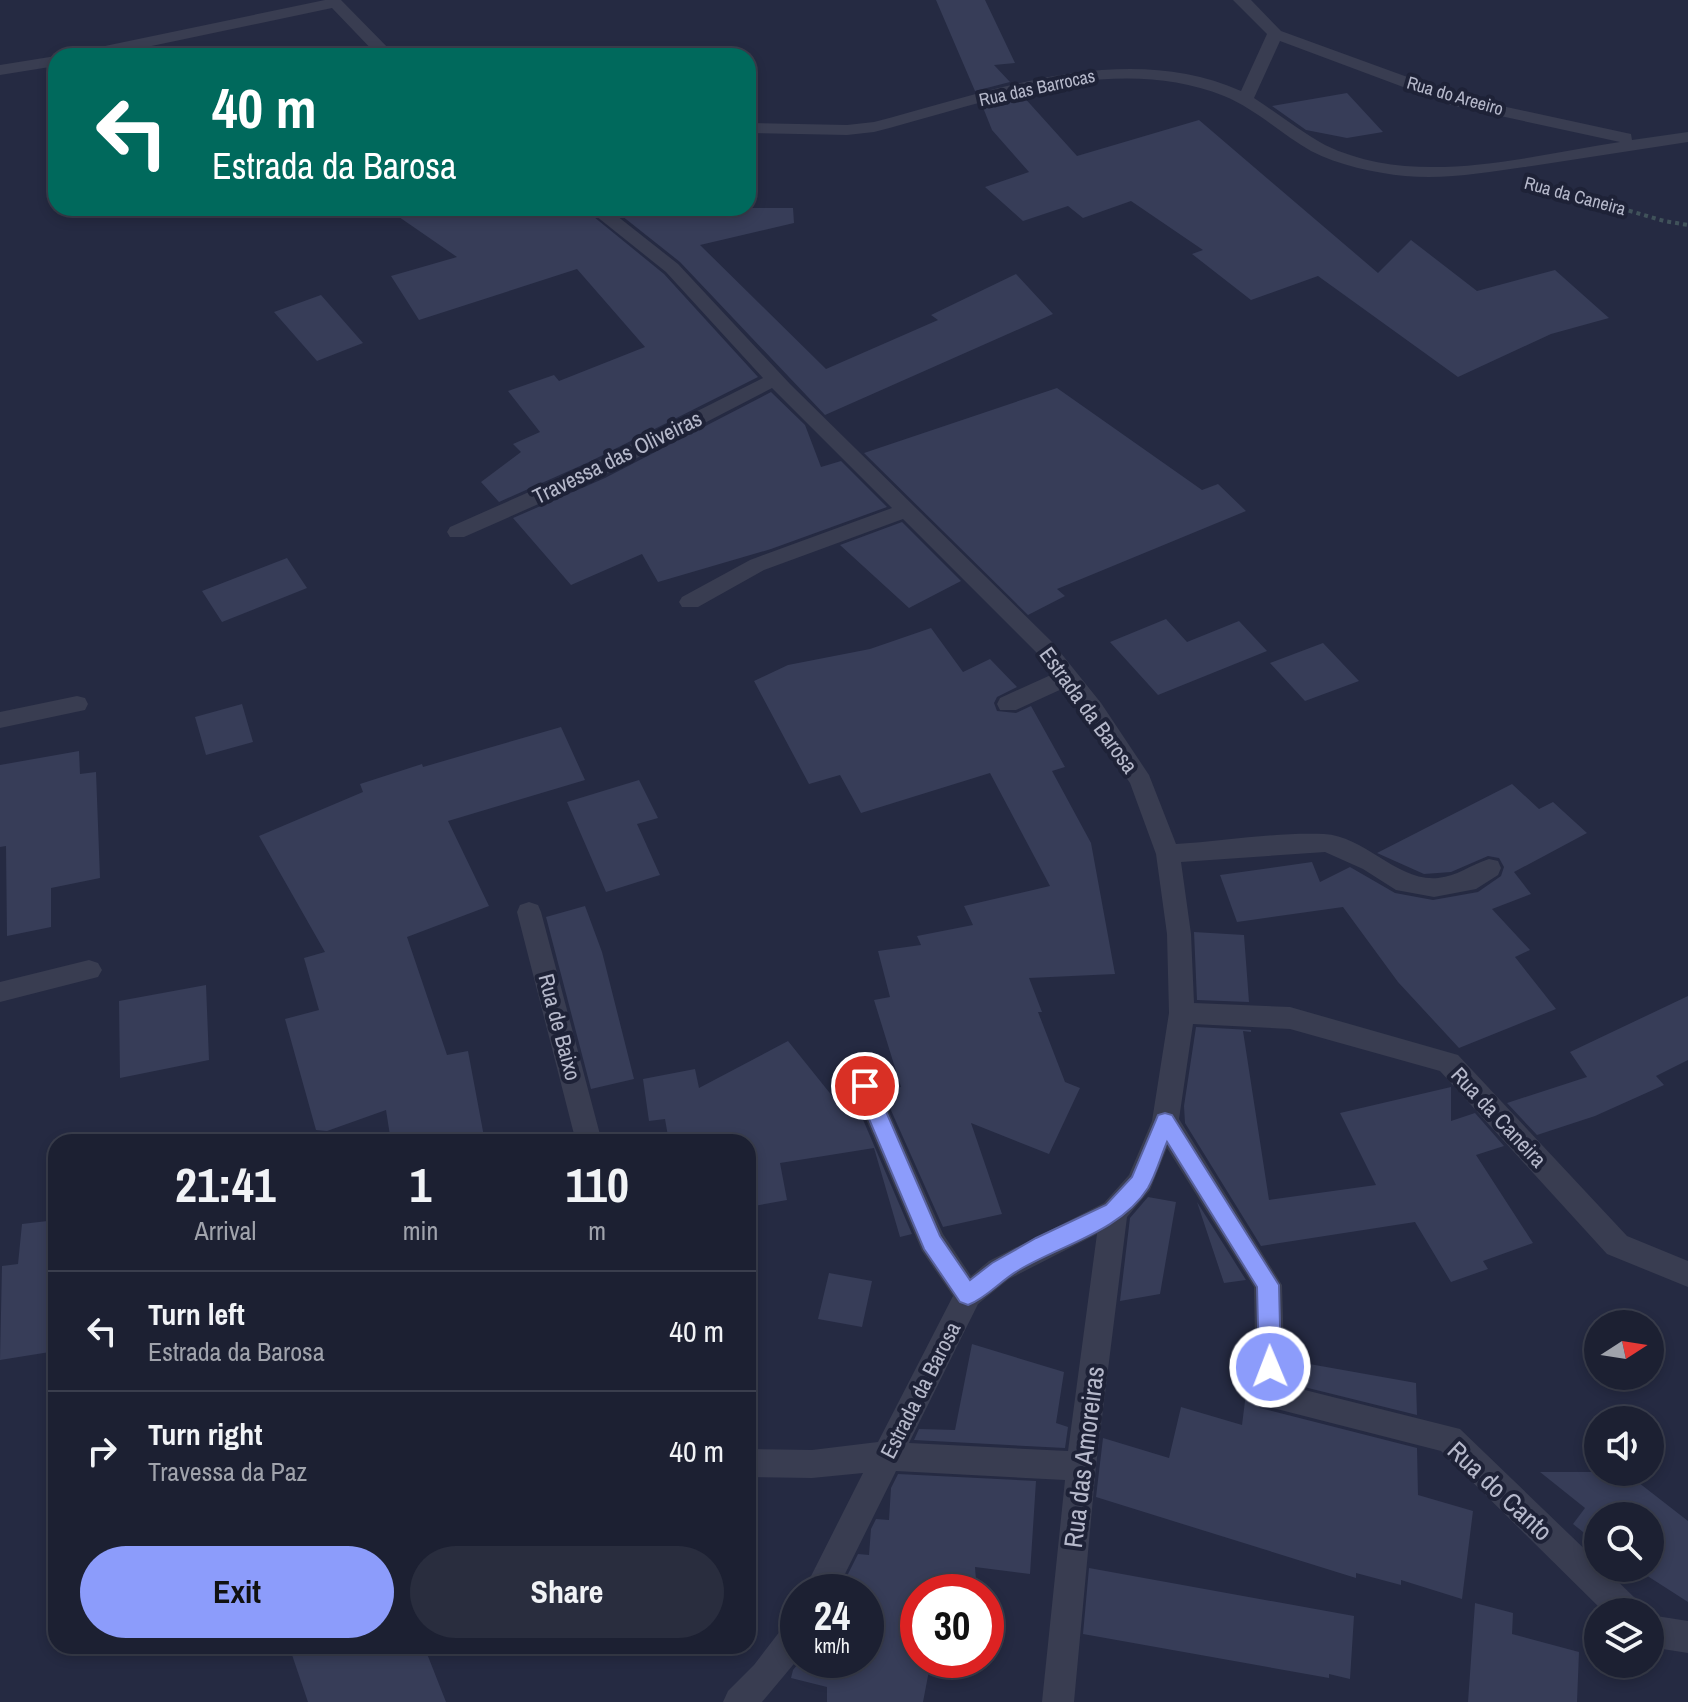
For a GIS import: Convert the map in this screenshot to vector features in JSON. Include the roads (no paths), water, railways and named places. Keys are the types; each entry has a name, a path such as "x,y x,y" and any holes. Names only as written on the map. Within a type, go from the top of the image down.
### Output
{"street":[{"path":"1241,0 1257,12 1275,34 1245,99"},
{"path":"118,48 334,2 380,48"},
{"name":"Rua do Areeiro","path":"1275,34 1460,102 1640,142"},
{"path":"0,70 48,62"},
{"name":"Rua das Barrocas","path":"756,128 835,130 874,127 1044,83 1117,72 1179,79 1245,99 1287,130 1319,148 1361,163 1406,171 1461,171 1688,137"},
{"name":"Estrada da Barosa","path":"606,216 672,268 775,379 1044,647 1093,709 1141,781 1168,854 1179,934 1182,1013 1165,1121 1140,1182 1114,1212 1010,1263 968,1295 828,1574"},
{"name":"Travessa das Oliveiras","path":"457,532 597,470 775,379"},
{"path":"690,602 757,565 905,511"},
{"path":"1008,704 1068,677"},
{"path":"0,720 77,704"},
{"path":"1168,854 1327,843 1372,862 1405,883 1434,888 1467,882 1489,868"},
{"name":"Rua de Baixo","path":"529,912 587,1134"},
{"path":"0,992 89,970"},
{"name":"Rua da Caneira","path":"1182,1013 1290,1018 1449,1063 1617,1245 1688,1274"},
{"path":"865,1086 932,1242 968,1295"},
{"name":"Rua do Canto","path":"1165,1121 1268,1285 1271,1395 1449,1439 1613,1598"},
{"name":"Rua das Amoreiras","path":"1058,1702 1081,1466 1114,1212"},
{"path":"756,1463 812,1464 886,1456 1081,1466"},
{"path":"1664,1633 1688,1637"},
{"path":"739,1702 780,1656"}]}
